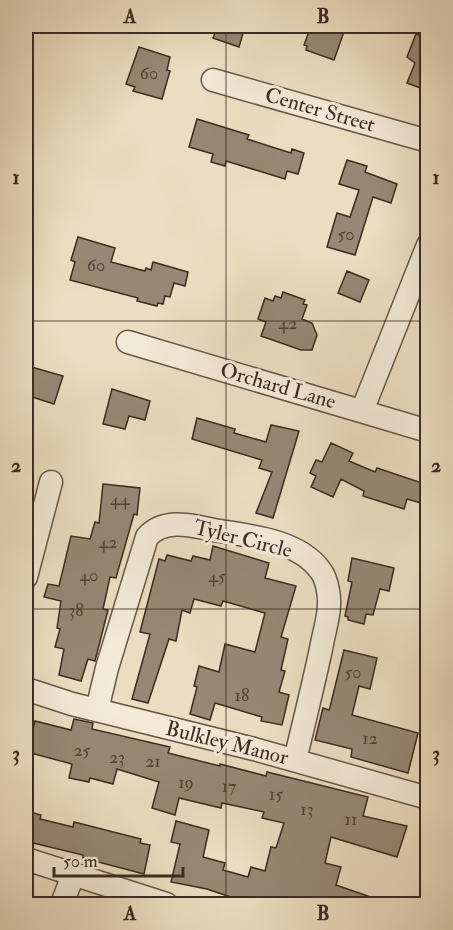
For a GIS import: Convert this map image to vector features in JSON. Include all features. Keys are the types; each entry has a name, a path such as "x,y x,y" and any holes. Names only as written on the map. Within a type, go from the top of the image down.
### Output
{"street":[{"name":"Center Street","path":"213,80 428,141"},
{"path":"362,411 428,245"},
{"name":"Orchard Lane","path":"128,342 428,431"},
{"path":"26,577 51,482"},
{"name":"Tyler Circle","path":"98,710 107,668 147,537 153,531 162,526 182,524 284,545 312,561 320,570 328,592 326,625 295,760"},
{"name":"Bulkley Manor","path":"26,689 98,710 295,760 428,798"},
{"path":"26,858 166,904"},
{"path":"62,904 73,875"}],"building":[{"path":"218,26 245,26 239,47 213,38"},
{"path":"311,26 346,26 334,60 306,50 307,46 304,45"},
{"path":"416,34 425,37 428,34 428,91 407,83 415,63 407,57"},
{"path":"139,47 170,57 167,70 170,71 162,99 133,91 135,87 126,84"},
{"path":"197,119 249,135 247,139 291,153 292,149 304,153 298,174 287,171 285,179 226,161 225,166 211,162 213,154 189,147"},
{"path":"347,160 367,166 365,172 397,184 391,203 373,197 355,255 327,247 337,213 350,217 359,190 339,184"},
{"path":"78,237 115,248 111,262 145,271 146,268 151,270 153,262 188,272 185,286 174,283 170,297 165,296 163,304 158,303 157,306 137,301 138,298 70,280 75,262 71,260"},
{"path":"347,271 369,280 360,302 338,293"},
{"path":"283,292 305,300 303,304 307,305 302,319 312,323 317,335 312,350 301,350 261,336 266,322 258,319 265,298 273,301 275,296 281,298"},
{"path":"28,366 63,376 54,404 26,395"},
{"path":"112,389 150,401 145,420 129,416 125,429 103,424"},
{"path":"197,418 235,429 234,433 266,442 271,425 299,431 273,518 256,513 272,472 259,468 262,460 192,439"},
{"path":"331,443 353,453 349,461 375,472 377,468 428,485 428,505 407,499 404,509 363,496 364,491 341,479 333,497 311,487 316,476 310,473 316,460 322,462"},
{"path":"103,484 140,488 137,515 134,514 116,578 110,577 103,609 108,610 95,661 88,659 81,681 59,675 64,649 55,647 60,629 57,628 61,601 44,597 48,584 59,586 71,536 90,539 95,522 99,523"},
{"path":"213,546 269,563 265,578 296,586 281,637 288,639 281,670 285,671 279,692 289,695 282,725 261,721 262,717 215,703 210,720 190,714 197,687 194,686 199,666 219,672 225,644 255,652 265,613 223,601 221,606 194,599 190,613 182,610 176,641 169,639 148,703 132,699 150,634 140,632 159,559 165,561 167,555 191,561 193,556 210,560"},
{"path":"352,558 394,568 389,591 380,589 373,615 366,614 364,624 348,620 345,616 352,582 348,581"},
{"path":"344,650 377,658 370,689 359,686 352,715 418,733 408,773 351,757 352,749 315,740 323,708 329,710 330,707"},
{"path":"74,719 93,723 92,729 170,747 168,753 266,776 267,772 368,797 363,816 407,826 397,857 331,837 325,863 341,867 336,885 385,902 384,904 251,904 207,889 171,882 180,844 171,842 176,821 209,830 203,857 225,863 223,870 248,877 251,867 265,871 271,847 276,848 284,823 262,818 264,812 222,803 221,808 179,798 175,815 152,808 159,782 117,769 113,784 90,778 89,782 69,778 72,764 27,752 35,721 71,730"},
{"path":"26,811 41,815 40,819 73,827 74,822 141,839 140,843 150,845 144,874 83,858 83,855 33,843 32,847 26,846"}]}
